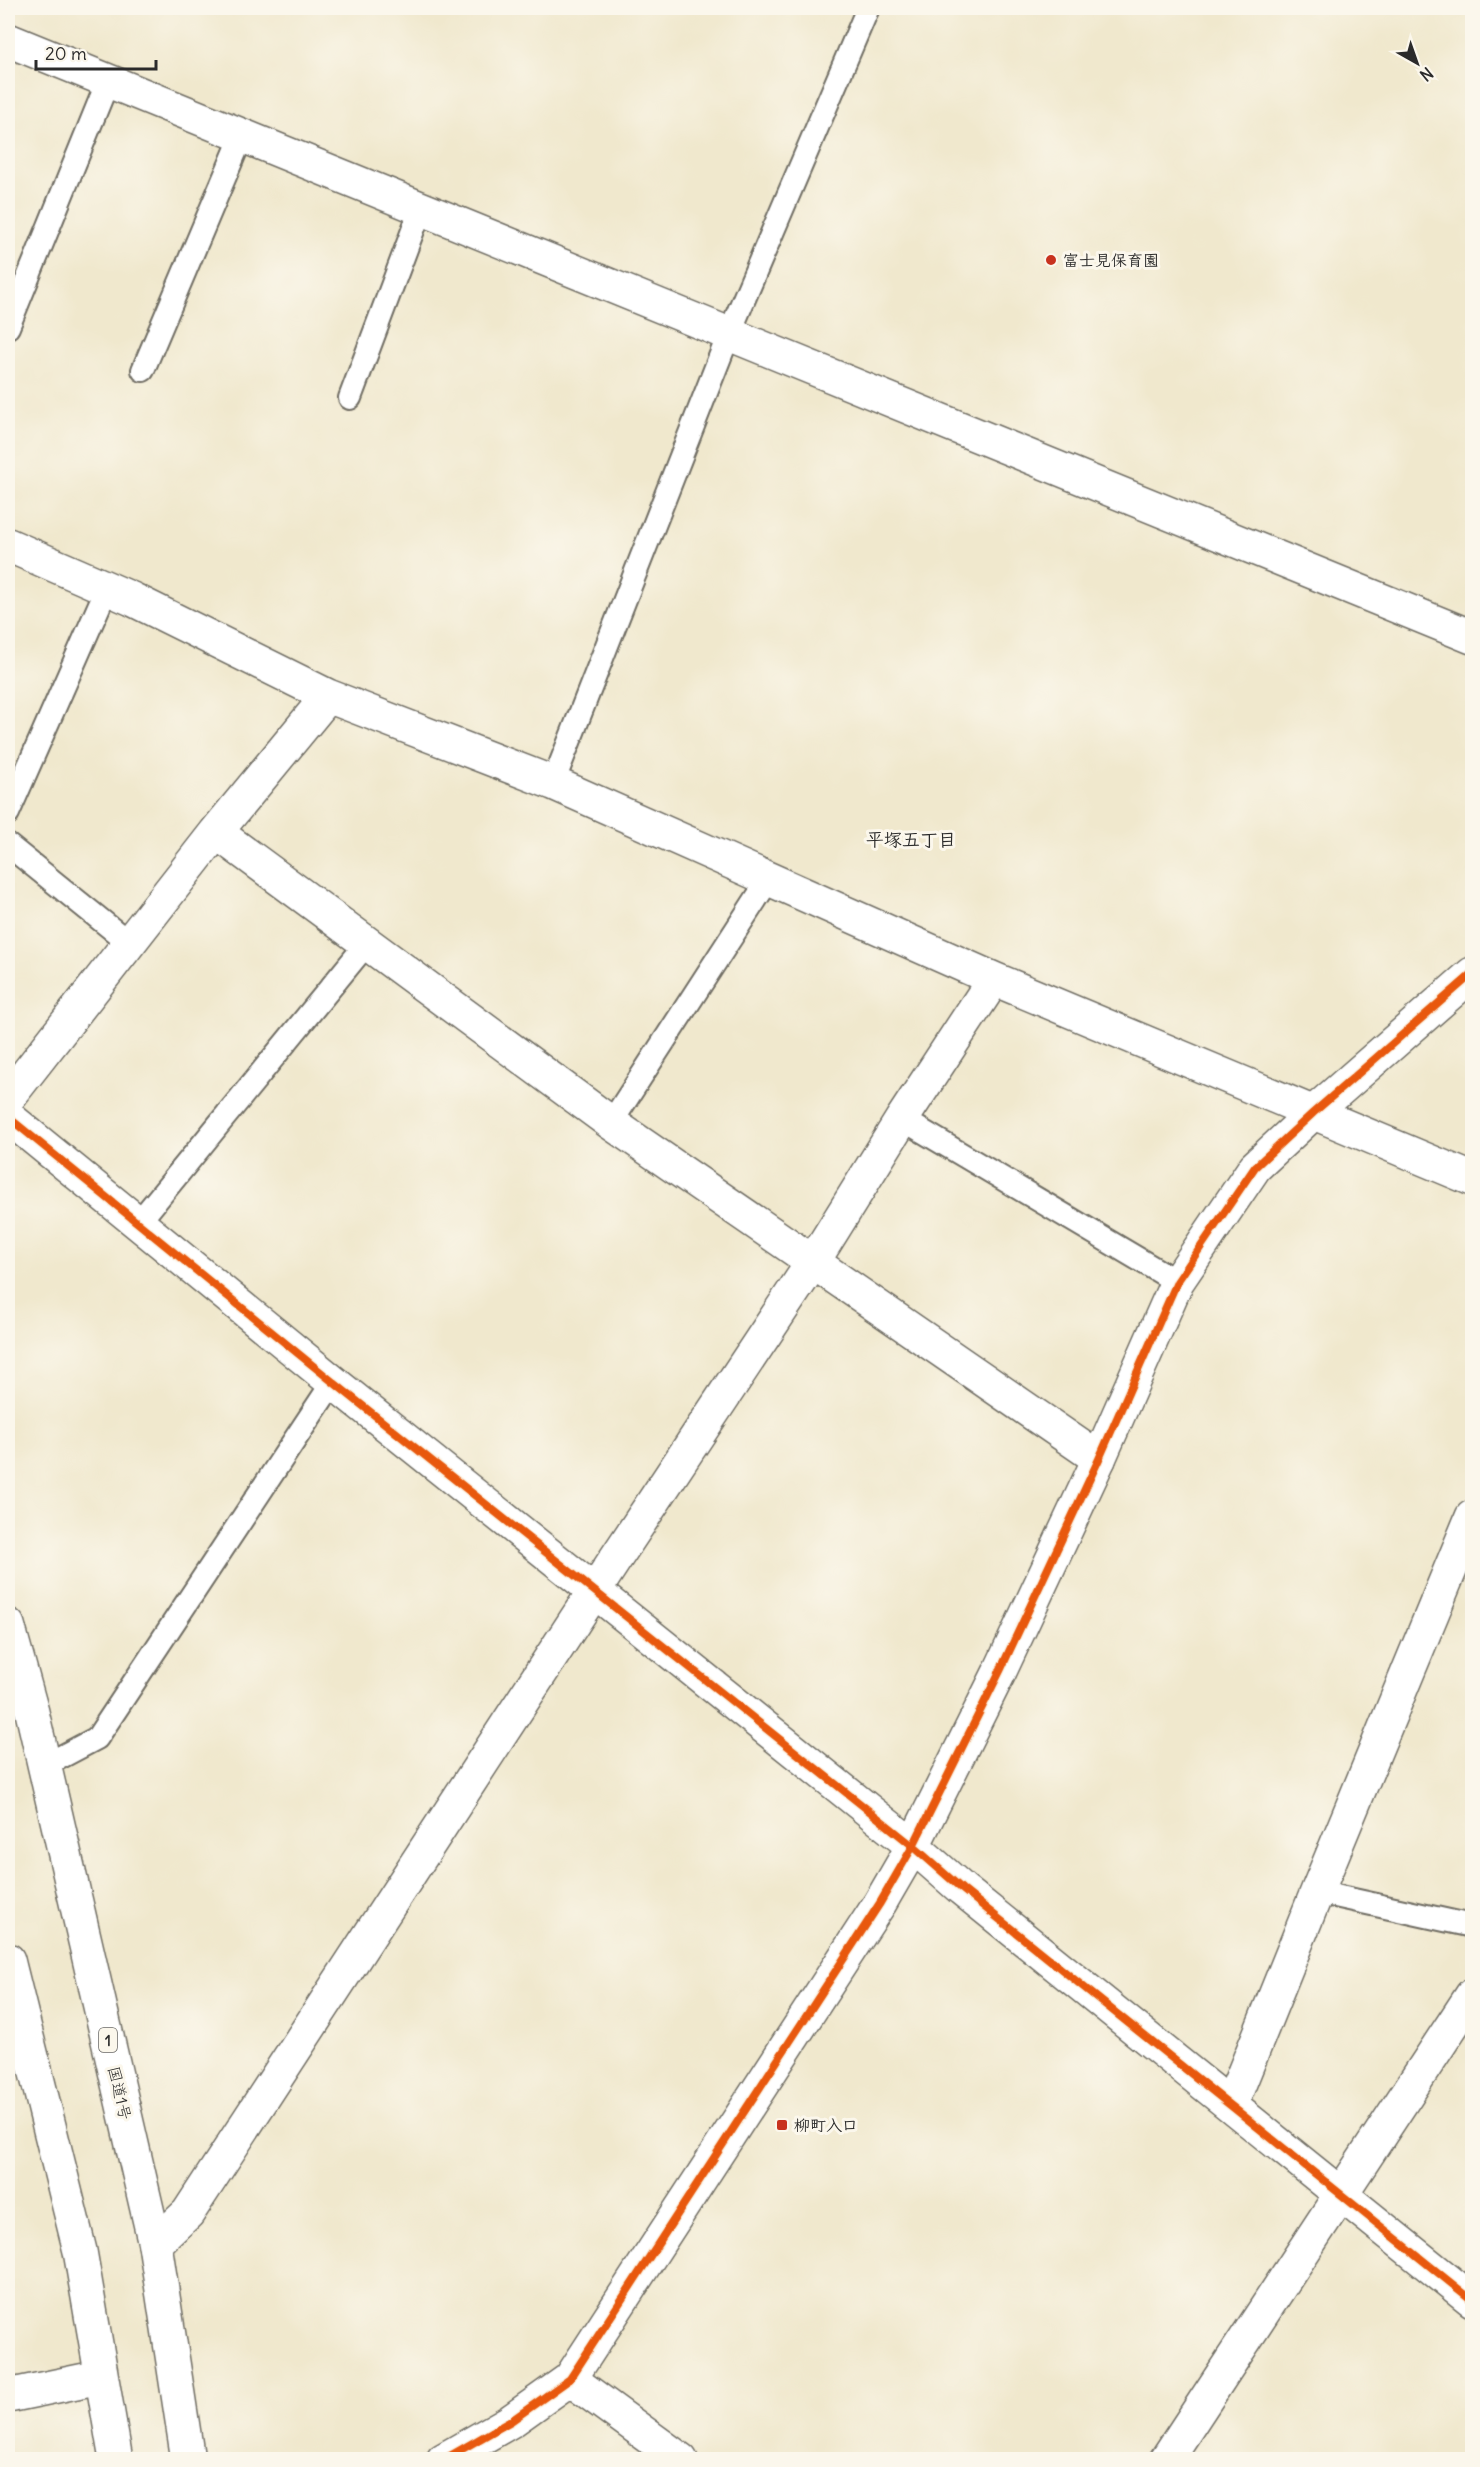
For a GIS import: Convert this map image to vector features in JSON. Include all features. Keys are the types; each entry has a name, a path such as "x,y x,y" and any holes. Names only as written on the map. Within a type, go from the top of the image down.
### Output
{"main road":[{"path":"8,40 1473,637"},
{"path":"8,544 107,588 328,696 553,783 994,979 1473,1179"},
{"path":"8,1098 128,942 328,696"},
{"path":"216,832 368,942 611,1124 1100,1459"},
{"path":"443,2460 511,2421 570,2379 880,1903 913,1845 1000,1671 1100,1459 1177,1282 1255,1167 1312,1113 1473,974"},
{"path":"155,2244 188,2213 595,1590 813,1262 902,1119 994,979"},
{"path":"8,1117 333,1382 913,1845 962,1889 1473,2300"},
{"path":"1231,2105 1473,1517"},
{"name":"国道1号","path":"8,1625 44,1766 155,2244 188,2460"},
{"path":"8,1960 80,2252 116,2460"},
{"path":"1166,2460 1473,1995"},
{"path":"8,2396 100,2377"},
{"path":"570,2379 681,2460"}],"lane":[{"path":"553,783 729,334 868,8"},
{"path":"8,327 108,81"},
{"path":"143,370 242,136"},
{"path":"350,398 421,208"},
{"path":"8,813 107,588"},
{"path":"8,845 128,942"},
{"path":"611,1124 770,879"},
{"path":"138,1223 368,942"},
{"path":"902,1119 1177,1282"},
{"path":"44,1766 97,1738 333,1382"},
{"path":"1317,1892 1473,1926"}],"cycle path":[{"path":"443,2460 511,2421 570,2379 880,1903 913,1846 1000,1671 1099,1459 1177,1282 1255,1167 1313,1113 1472,974"},
{"path":"8,1117 333,1382 913,1846 962,1889 1472,2300"}],"place":[{"name":"富士見保育園","path":"1051,260"},
{"name":"柳町入口","path":"782,2125"}],"district":[{"name":"平塚五丁目","path":"911,839"}]}
